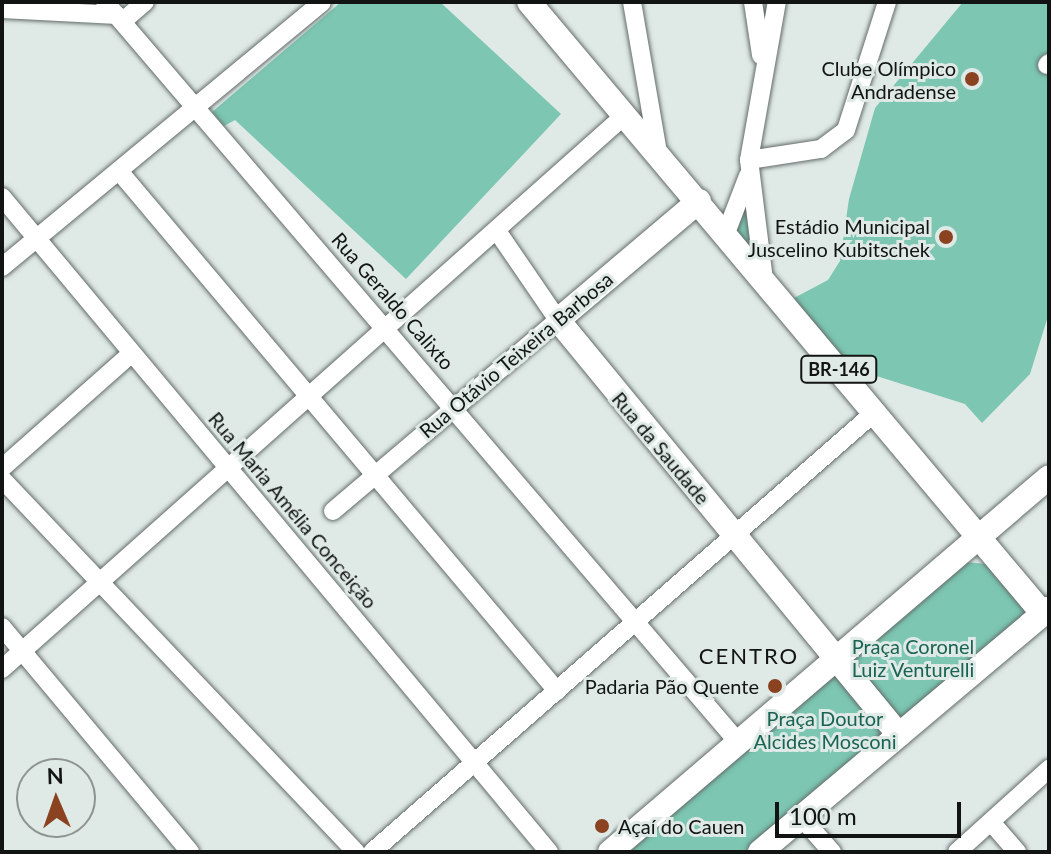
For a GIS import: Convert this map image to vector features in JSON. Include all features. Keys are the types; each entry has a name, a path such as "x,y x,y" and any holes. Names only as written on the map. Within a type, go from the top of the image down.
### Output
{"main road":[{"name":"BR-146","path":"536,12 658,152 979,537 1047,614 760,852"},
{"name":"Rua Otávio Teixeira Barbosa","path":"558,320 699,201"},
{"name":"Rua da Saudade","path":"558,320 835,657"},
{"path":"610,852 1049,477"},
{"path":"835,657 899,735"}],"street":[{"path":"2,9 115,13 145,2"},
{"path":"2,267 322,2"},
{"path":"515,2 536,12"},
{"path":"632,2 658,152"},
{"path":"753,2 762,61"},
{"path":"726,233 749,167 762,61 777,2"},
{"path":"749,167 821,149 846,130 887,2"},
{"name":"Rua Geraldo Calixto","path":"115,13 386,326 737,741"},
{"path":"2,669 227,465 497,231 625,115"},
{"path":"749,167 764,280"},
{"path":"119,171 557,691"},
{"name":"Rua Maria Amélia Conceição","path":"2,197 549,852"},
{"name":"Rua da Saudade","path":"497,231 558,320"},
{"name":"Rua Otávio Teixeira Barbosa","path":"333,511 558,320"},
{"path":"2,468 131,354"},
{"path":"372,852 875,412"},
{"path":"2,479 102,578 356,852"},
{"path":"2,627 190,852"},
{"path":"957,852 1049,769"},
{"path":"801,817 832,852"},
{"path":"991,822 1017,852"}],"green space":[{"path":"341,2 440,2 561,114 406,279 235,120 224,126 212,112"},
{"name":"Estádio Municipal Juscelino Kubitschek","path":"963,2 1049,2 1049,313 1030,374 982,423 965,404 848,367 794,298 828,280 840,261 849,199 875,108"},
{"path":"748,197 755,256 735,230"},
{"name":"Praça Coronel Luiz Venturelli","path":"965,562 987,564 1029,613 899,721 847,659"},
{"name":"Praça Doutor Alcides Mosconi","path":"834,670 886,732 744,852 621,852"}],"place":[{"name":"Clube Olímpico Andradense","path":"972,79"},
{"name":"Estádio Municipal Juscelino Kubitschek","path":"946,237"},
{"name":"Padaria Pão Quente","path":"775,686"},
{"name":"Açaí do Cauen","path":"602,826"}],"district":[{"name":"CENTRO","path":"749,656"}]}
